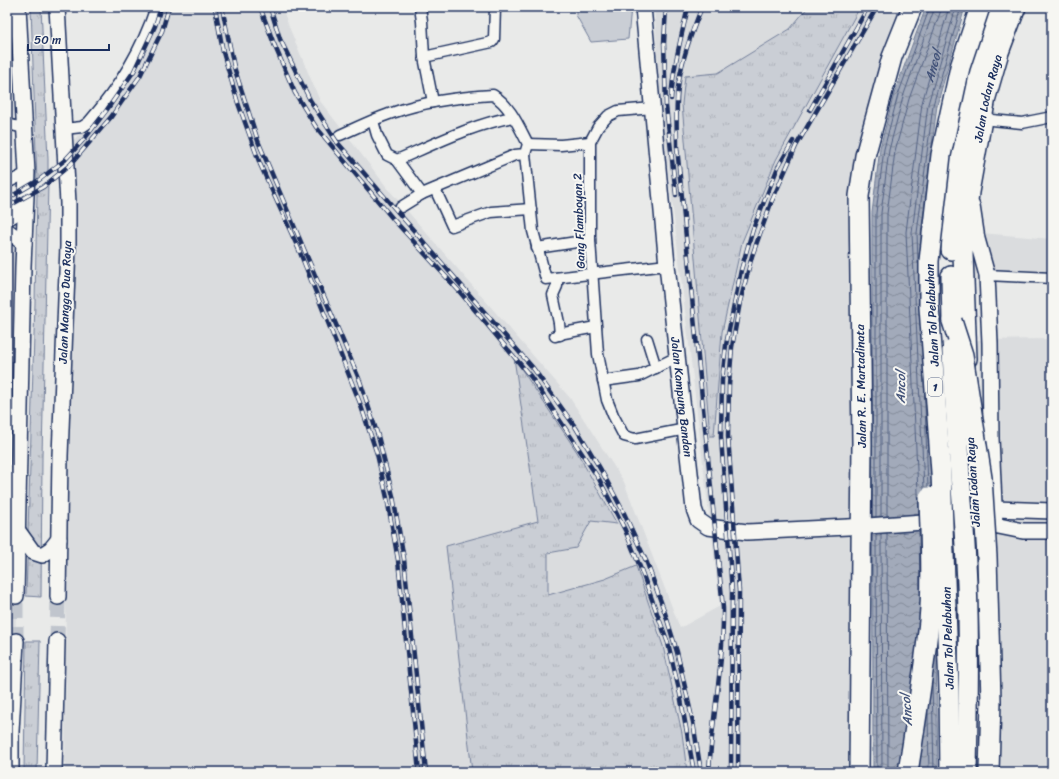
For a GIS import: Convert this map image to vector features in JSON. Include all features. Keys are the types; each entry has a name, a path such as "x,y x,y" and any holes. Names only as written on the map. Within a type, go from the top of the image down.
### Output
{"highway":[{"name":"Jalan R. E. Martadinata","path":"859,772 865,526 859,196 868,142 892,57 912,7"},
{"name":"Jalan Tol Pelabuhan","path":"950,772 949,689 941,472 929,307 929,262 940,155 960,67 980,7"},
{"name":"Jalan Tol Pelabuhan","path":"967,772 969,680 967,583 954,395 952,223 955,182 968,112 979,69 999,7"},
{"name":"Jalan Lodan Raya","path":"982,772 981,687 972,518 963,244 969,192 986,97 999,52 1015,7"},
{"path":"908,772 929,621 930,600 929,479 924,392 929,307"},
{"path":"952,321 963,355 982,478 988,587 991,701 990,772"}],"main road":[{"path":"16,596 27,173 18,7"},
{"name":"Jalan Mangga Dua Raya","path":"57,7 68,204 68,246 62,369 58,597"},
{"name":"Jalan Kampung Bandan","path":"643,7 667,265 694,509 698,520 708,527 747,532 865,526 972,518"},
{"name":"Jalan Lodan Raya","path":"969,192 977,239 987,275 995,526"},
{"path":"7,218 25,207"},
{"path":"7,231 24,243"},
{"path":"972,518 995,510 1052,511"},
{"path":"972,518 995,526 1023,531 1052,531"},
{"path":"18,531 33,552 42,555 51,549 59,539"},
{"path":"11,772 11,731 16,640"},
{"path":"54,772 57,641"}],"street":[{"path":"64,129 82,127 88,123 117,87 139,49 156,7"},
{"path":"420,7 424,57 434,102"},
{"path":"424,57 492,42 494,39 495,7"},
{"path":"340,134 396,111 434,102 465,97 494,95 513,117 526,149 533,231 546,279 592,274 598,354 603,381 611,410 624,436 635,439 686,429"},
{"path":"402,207 422,194 526,149 590,142 598,127 608,116 618,111 653,108"},
{"path":"397,160 473,128 513,117"},
{"path":"982,119 1022,123 1052,117"},
{"path":"373,121 377,135 387,155 397,160 422,194"},
{"path":"7,124 24,128"},
{"name":"Gang Flamboyan 2","path":"590,142 590,240 592,274 667,265"},
{"path":"7,183 27,173"},
{"path":"435,189 452,226 491,212 531,209"},
{"path":"537,248 590,240"},
{"path":"987,275 1052,278"},
{"path":"557,278 557,286 553,295 559,323 557,336 596,327"},
{"path":"647,339 656,368"},
{"path":"603,381 639,376 677,357"}],"shaded area":[{"path":"157,7 282,7 320,101 389,190 570,398 624,482 680,628 720,606 661,108 654,7 907,7 864,116 852,176 850,772 65,772 68,145 89,126 117,89"},
{"path":"26,207 12,772 7,772 7,218"},
{"path":"968,232 1052,239 1052,285 969,281"},
{"path":"1052,339 1052,772 997,772 996,552 976,340"}],"green space":[{"path":"31,7 41,7 48,159 48,174 37,182"},
{"path":"576,7 631,7 628,39 591,42 576,15"},
{"path":"808,7 860,7 776,160 742,242 722,332 714,436 710,436 682,104 685,76 718,73 790,29"},
{"path":"48,183 42,456 41,597 26,596 37,191"},
{"path":"514,358 577,452 617,524 591,521 576,548 548,553 548,595 605,579 636,566 663,646 682,733 687,772 472,772 446,546 538,521"},
{"path":"26,641 40,641 37,772 24,772"}],"water":[{"name":"Ancol","path":"926,7 965,7 937,105 921,234 934,531 938,772 873,772 872,213 880,148 894,94"}],"tunnel":[{"path":"16,596 16,641"},
{"path":"57,641 58,597"}],"railway":[{"path":"7,199 39,180 65,160 86,137 134,71 155,26 161,7"},
{"path":"7,207 43,187 71,164 111,117 140,76 162,31 169,7"},
{"path":"215,7 223,52 238,103 260,164 299,250 360,403 377,454 387,498 398,560 419,772"},
{"path":"222,7 234,67 258,141 360,381 378,436 393,496 404,559 426,772"},
{"path":"260,7 295,93 316,127 393,219 459,291 531,377 599,479 625,530 668,643 680,694 694,772"},
{"path":"270,7 280,39 310,100 337,142 533,368 576,428 601,470 623,511 647,563 665,613 677,652 693,722 701,772"},
{"path":"666,7 664,43 666,106 676,195"},
{"path":"671,99 675,64 688,7"},
{"path":"702,7 685,52 678,89 676,114 677,147 723,608 722,649 709,772"},
{"path":"810,110 868,7"},
{"path":"738,772 739,591 728,436 729,385 732,347 740,302 752,256 771,203 796,146 877,7"},
{"path":"731,772 732,592 721,437 722,380 726,345 741,270 753,229 778,167 793,141"}]}
